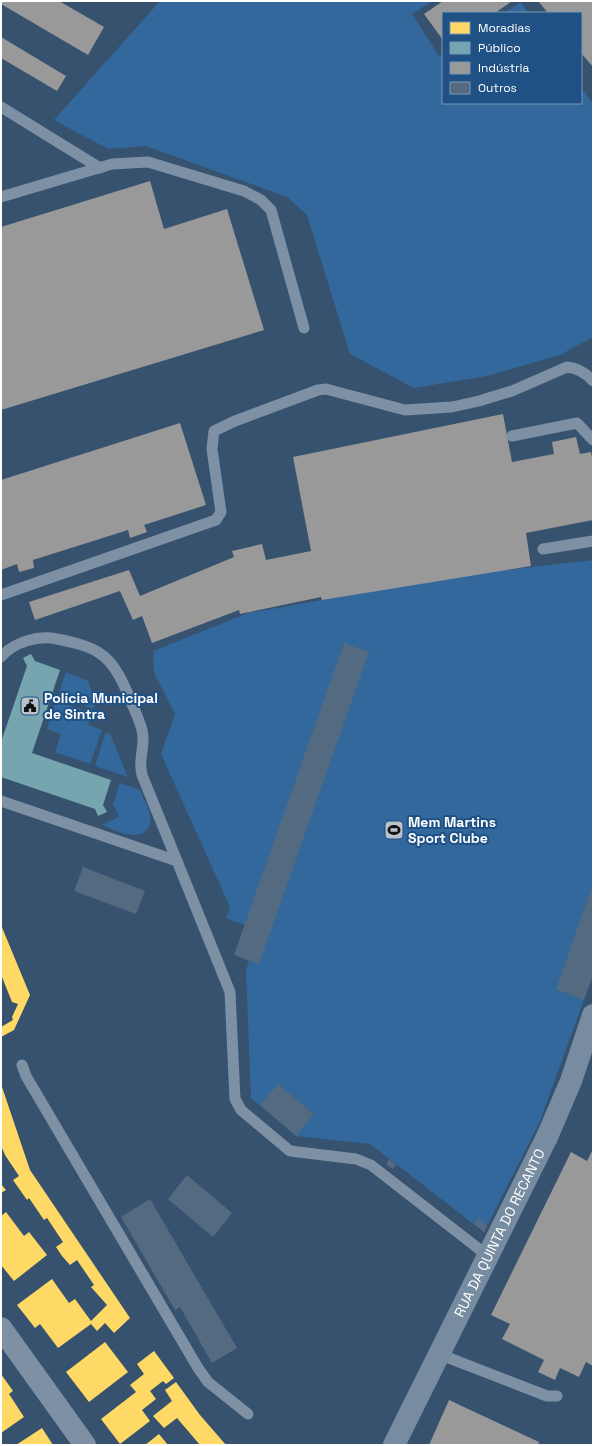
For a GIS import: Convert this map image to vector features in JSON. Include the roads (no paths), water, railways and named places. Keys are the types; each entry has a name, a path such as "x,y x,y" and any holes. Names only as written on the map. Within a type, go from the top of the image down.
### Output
{"street":[{"name":"RUA DA QUINTA DO RECANTO","path":"394,1445 547,1137 570,1081 593,1015"},
{"path":"1,1328 85,1445"}],"lane":[{"path":"1,107 100,168"},
{"path":"1,197 112,164 148,162 244,191 261,200 271,210 304,328"},
{"path":"1,595 216,520 221,512 212,449 214,431 235,421 318,390 326,389 405,410 452,407 479,401 512,391 567,367 582,372 593,381"},
{"path":"512,436 577,423 593,440"},
{"path":"543,549 593,541"},
{"path":"1,657 18,644 34,639 51,638 91,649 103,655 112,663 121,677 141,726 143,744 140,758 142,775 230,992 235,1098 241,1110 290,1150 356,1159 371,1165 488,1256"},
{"path":"1,801 177,861"},
{"path":"22,1065 26,1076 198,1368 208,1382 248,1414"},
{"path":"440,1353 449,1358 547,1396 557,1396"}],"place":[{"name":"Polícia Municipal de Sintra","path":"30,706"},
{"name":"Mem Martins Sport Clube","path":"394,830"}]}
